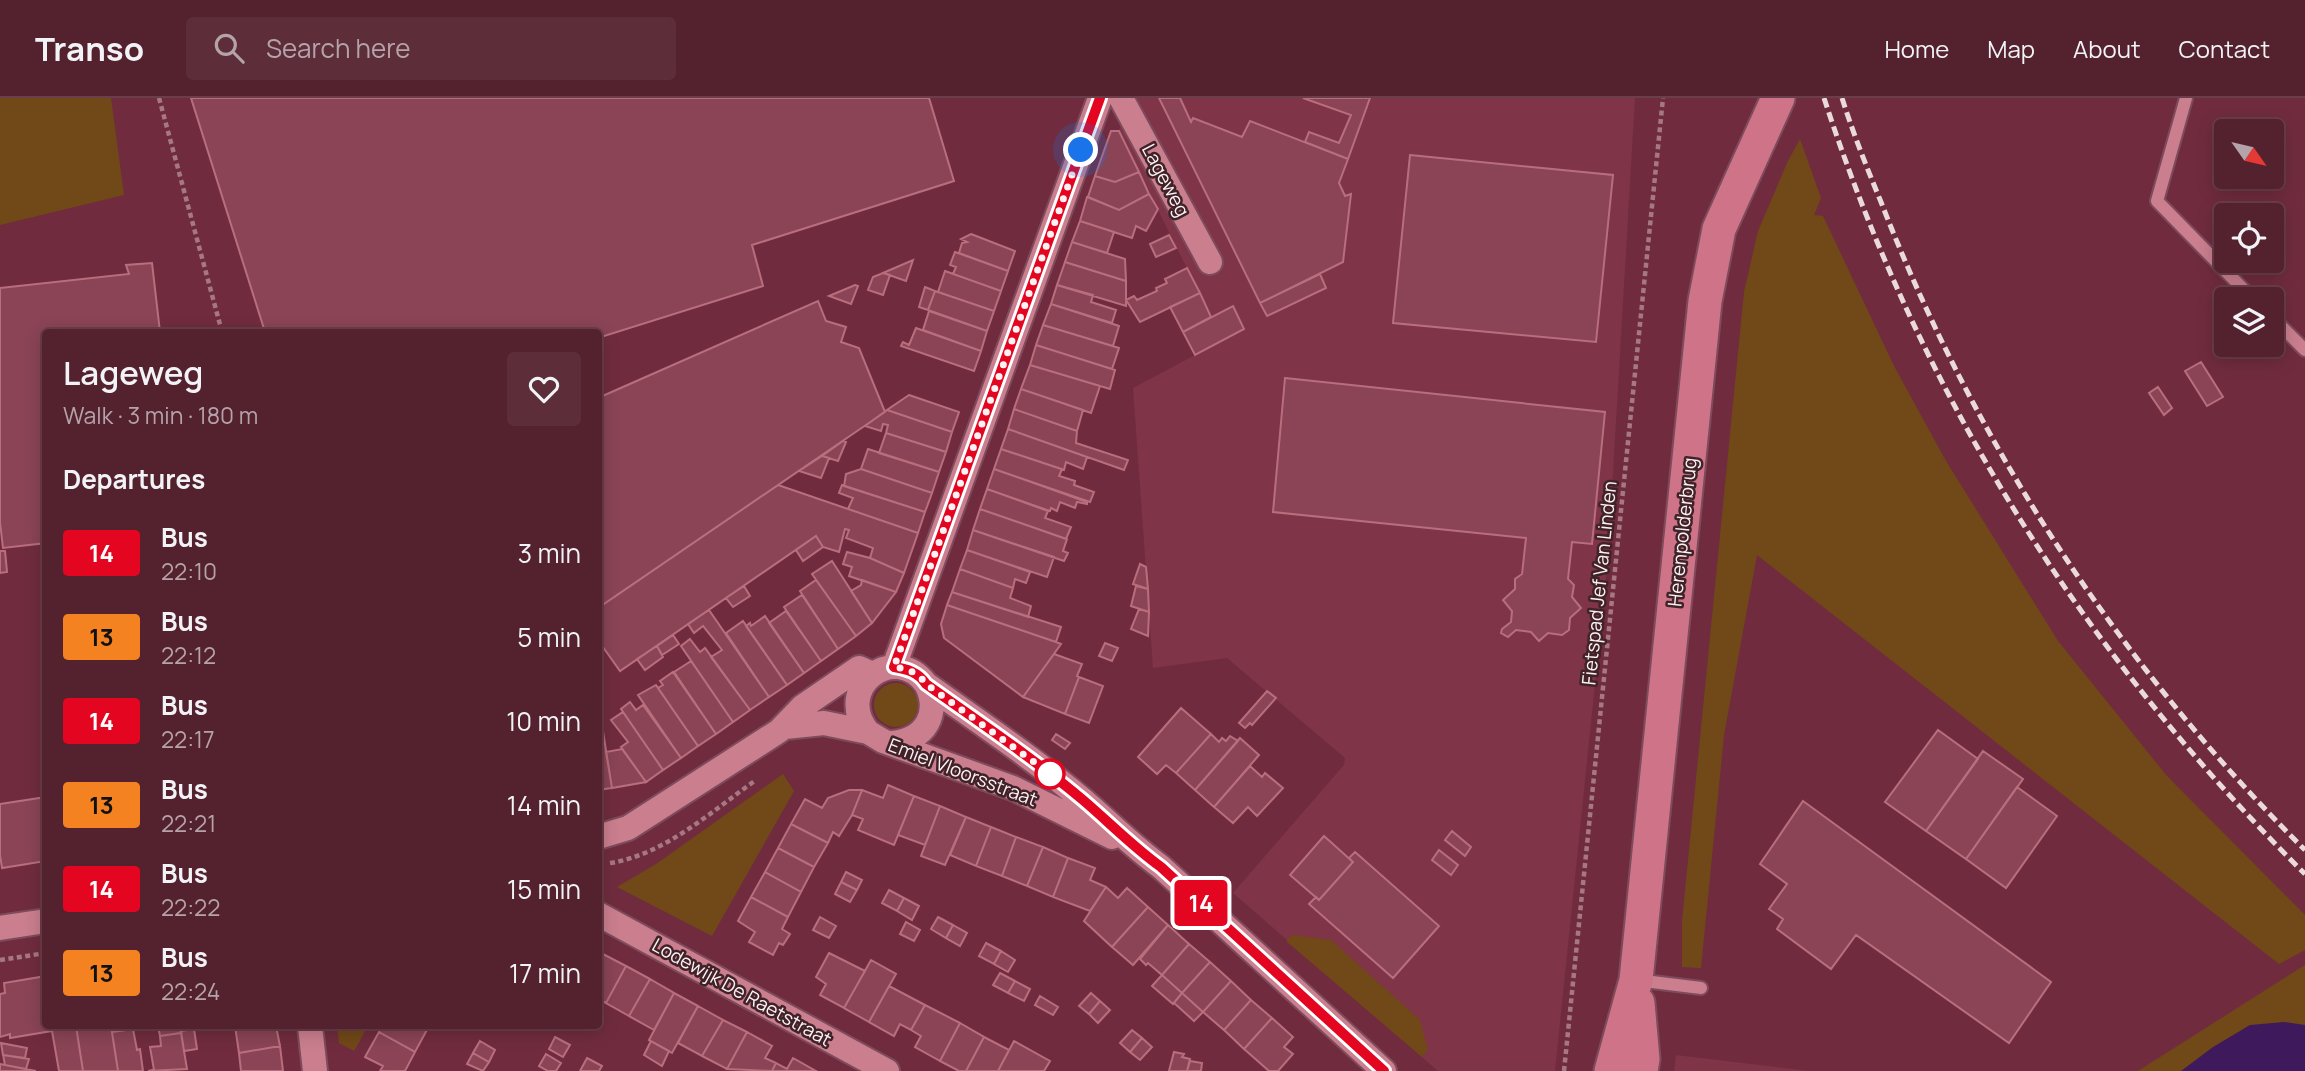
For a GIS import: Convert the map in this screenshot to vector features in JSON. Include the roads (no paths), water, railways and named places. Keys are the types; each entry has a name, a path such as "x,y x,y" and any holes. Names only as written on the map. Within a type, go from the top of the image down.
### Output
{"street":[{"path":"868,732 859,718 860,689 883,671 1100,98"},
{"name":"Lageweg","path":"1121,98 1210,262"},
{"name":"Herenpolderbrug","path":"1611,1071 1636,980 1705,301 1718,229 1778,98"},
{"path":"602,836 628,828 785,727 802,707 859,668 883,671"},
{"name":"Emiel Vloorsstraat","path":"883,671 906,669 917,674 926,684 1045,770 1085,802 1134,848 1161,867 1384,1071"},
{"path":"892,743 912,738 926,725 932,708 926,684"},
{"name":"Emiel Vloorsstraat","path":"785,727 824,723 868,732 883,741 1013,788 1134,848"},
{"name":"Lodewijk De Raetstraat","path":"602,916 887,1071"},
{"path":"0,928 42,922"},
{"name":"Herenpolderbrug","path":"1636,980 1642,1071"},
{"path":"310,1029 315,1071"}],"lane":[{"path":"2186,98 2157,201 2240,287"},
{"path":"2284,329 2305,350"},
{"path":"1636,980 1701,988"}],"railway":[{"path":"1824,98 1863,208 1909,314 1960,416 2018,515 2081,610 2150,702 2225,790 2305,874"},
{"path":"1842,98 1865,163 1919,292 1961,380 2008,466 2059,548 2174,705 2238,779 2305,850"}]}
